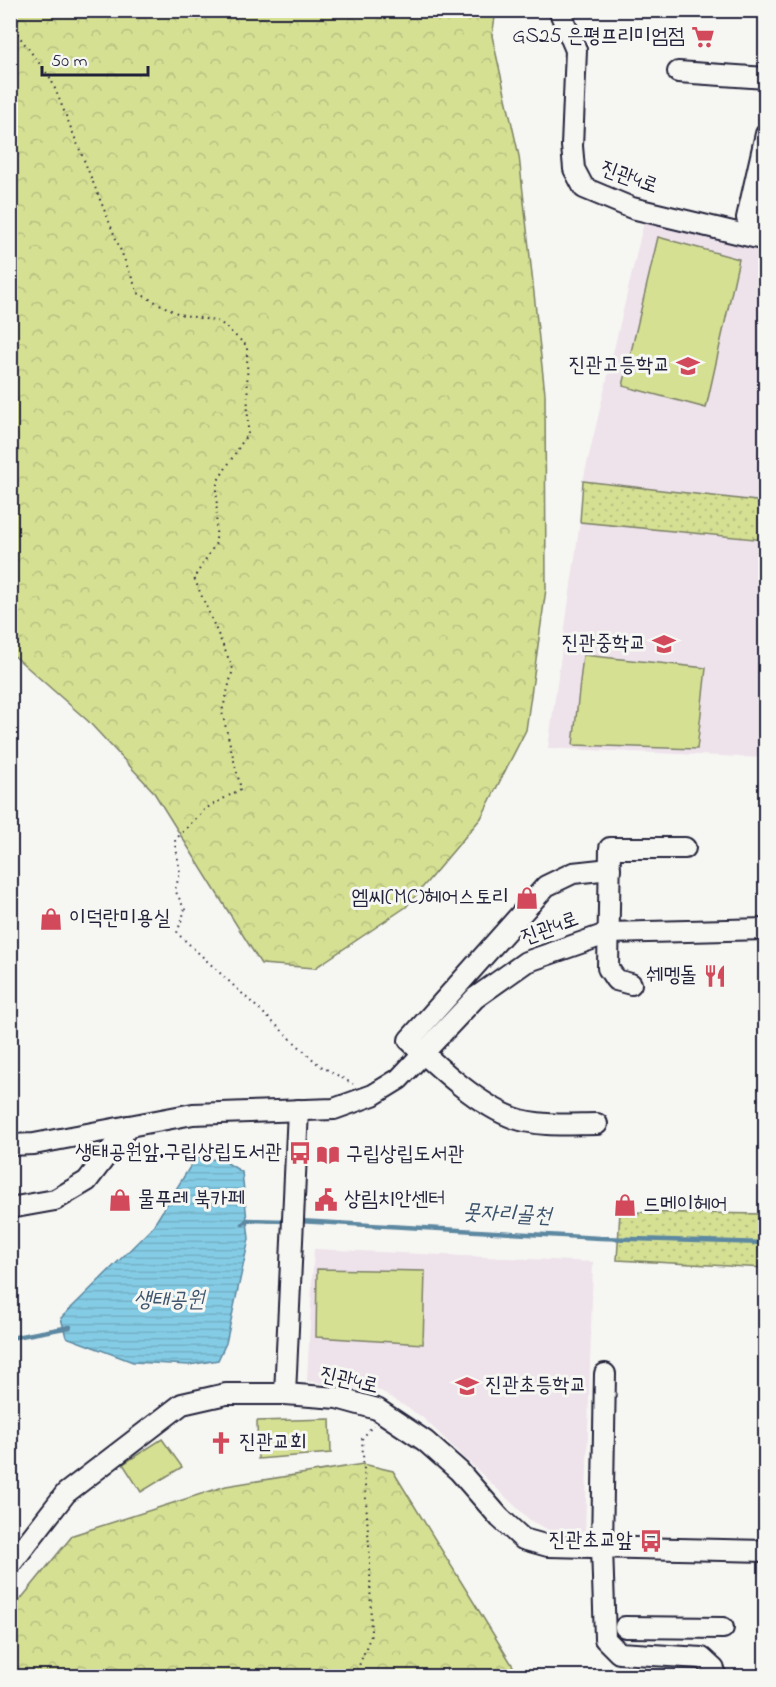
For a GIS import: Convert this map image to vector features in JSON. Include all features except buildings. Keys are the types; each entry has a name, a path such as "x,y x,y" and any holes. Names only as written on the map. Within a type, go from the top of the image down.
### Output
{"street":[{"name":"진관4로","path":"559,10 576,50 572,146 574,169 584,188 632,208 765,240"},
{"path":"678,72 765,78"},
{"path":"765,134 747,218 765,223"},
{"path":"631,984 616,980 608,968 610,848 685,848"},
{"path":"597,1124 545,1124 514,1118 490,1106 409,1040 546,886 573,873 610,869"},
{"name":"진관4로","path":"10,1144 34,1144 193,1114 334,1109 373,1095 399,1079 475,998 526,962 609,933 765,929"},
{"path":"285,1394 298,1110"},
{"path":"10,1208 56,1200 87,1181 129,1126"},
{"path":"605,1374 602,1547 605,1639 619,1653 702,1658 714,1669 715,1677"},
{"name":"진관4로","path":"12,1559 66,1493 182,1404 226,1394 285,1394 337,1398 377,1409 424,1441 459,1471 500,1518 523,1539 548,1546 765,1551"},
{"path":"625,1627 723,1628"},
{"path":"672,1628 673,1656"}],"path":[{"path":"10,24 51,79 138,293 179,314 220,322 247,346 248,433 216,482 216,543 194,578 233,669 222,712 240,789 205,809 175,840 180,873 175,890 185,910 177,933 320,1065 355,1085"},
{"path":"355,1677 371,1635 370,1562 362,1439 377,1421"}],"shaded area":[{"name":"진관고등학교","path":"644,222 765,252 765,502 583,481"},
{"name":"진관중학교","path":"580,522 765,540 765,758 548,748"},
{"name":"진관초등학교","path":"314,1249 593,1262 585,1532 549,1530 531,1521 422,1417 381,1391 307,1381"}],"green space":[{"path":"10,11 496,11 492,36 519,156 545,394 546,589 526,730 481,818 406,907 315,968 261,964 153,791 88,721 11,653"},
{"path":"658,237 739,259 706,408 623,386"},
{"path":"583,481 765,502 765,540 580,522"},
{"path":"583,655 706,668 697,749 573,745"},
{"path":"620,1212 765,1214 765,1268 617,1260"},
{"path":"317,1269 425,1271 423,1344 316,1337"},
{"path":"330,1419 331,1453 258,1459 257,1421"},
{"path":"162,1439 182,1467 141,1492 123,1464"},
{"path":"363,1464 393,1471 519,1676 11,1676 11,1611 73,1535 226,1486"}],"water":[{"name":"생태공원","path":"196,1157 224,1161 242,1172 249,1239 226,1343 218,1360 189,1365 133,1362 66,1337 61,1318 152,1228"}],"waterway":[{"name":"못자리골천","path":"243,1224 247,1220 287,1221"},
{"name":"못자리골천","path":"298,1221 600,1238 766,1243"},
{"name":"못자리골천","path":"10,1338 70,1327"}],"place":[{"name":"GS25 은평프리미엄점","path":"703,37"},
{"name":"진관고등학교","path":"688,366"},
{"name":"진관중학교","path":"664,644"},
{"name":"엠씨(MC)헤어스토리","path":"527,898"},
{"name":"이덕란미용실","path":"51,919"},
{"name":"쉐멩돌","path":"715,976"},
{"name":"생태공원앞.구립상립도서관","path":"300,1153"},
{"name":"구립상립도서관","path":"328,1155"},
{"name":"물푸레 북카페","path":"120,1200"},
{"name":"상림치안센터","path":"326,1200"},
{"name":"드메이헤어","path":"625,1205"},
{"name":"진관초등학교","path":"467,1386"},
{"name":"진관교회","path":"221,1443"},
{"name":"진관초교앞","path":"651,1541"}]}
